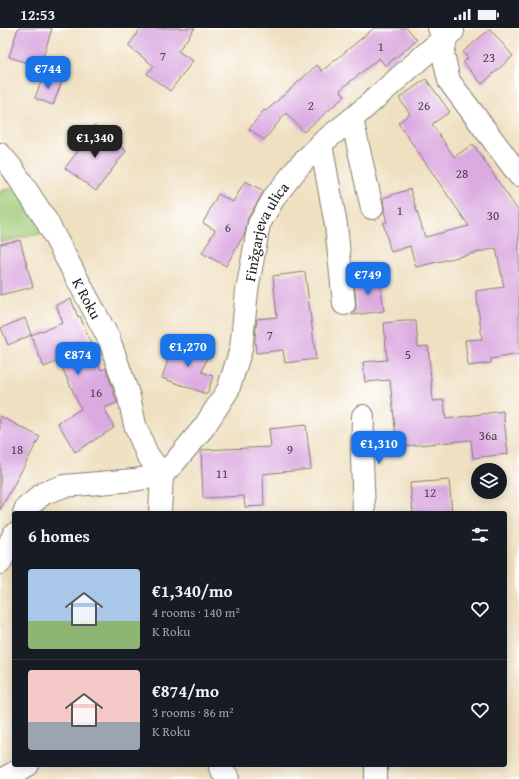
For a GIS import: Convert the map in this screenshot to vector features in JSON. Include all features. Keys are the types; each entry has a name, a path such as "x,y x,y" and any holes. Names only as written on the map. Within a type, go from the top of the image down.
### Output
{"street":[{"name":"Finžgarjeva ulica","path":"162,475 204,428 228,390 241,349 247,291 259,224 275,196 300,165 321,144 352,119 448,30"},
{"path":"448,30 443,53 449,81 519,175"},
{"path":"352,119 372,208"},
{"path":"321,144 336,226 344,304"},
{"name":"K Roku","path":"0,154 12,168 46,220 109,339 129,397 135,425 147,454 162,475"},
{"path":"363,416 362,459 364,511"},
{"path":"25,511 26,508 44,493 64,486 134,480 162,475 160,511"},
{"path":"0,563 12,538"},
{"path":"4,779 25,767"},
{"path":"220,767 229,779"},
{"path":"376,767 376,779"}],"green space":[{"path":"20,187 45,233 0,242 0,191"}],"building":[{"path":"18,28 52,28 40,67 9,57"},
{"path":"141,28 195,28 178,51 193,61 170,91 147,74 154,66 128,46"},
{"path":"374,28 407,28 417,40 385,66 379,58 340,90 345,96 304,132 286,113 264,140 249,129 264,110 266,111 317,65 322,71"},
{"path":"490,29 513,56 482,84 463,62 468,58 463,52"},
{"path":"44,74 62,81 53,105 35,98"},
{"path":"426,79 450,112 432,124 454,157 473,144 519,212 519,354 491,359 491,363 468,366 465,340 482,339 476,291 504,287 496,248 416,267 410,246 391,252 383,223 387,222 383,198 410,189 425,237 469,226 398,123 410,114 399,98"},
{"path":"94,126 126,151 96,191 65,168"},
{"path":"245,181 264,191 248,218 245,233 226,266 202,253 215,230 203,223 218,194 233,202"},
{"path":"20,240 33,287 0,295 0,244"},
{"path":"305,272 316,359 285,363 283,350 256,353 255,338 257,319 277,317 273,276"},
{"path":"379,277 384,311 352,315 356,309 354,280"},
{"path":"71,299 78,317 80,316 101,370 106,368 117,403 104,408 114,428 75,452 58,423 81,409 59,361 44,367 31,335 63,323 56,305"},
{"path":"25,318 31,335 8,345 1,328"},
{"path":"416,321 418,347 428,346 433,401 444,400 446,419 503,411 508,454 473,458 471,440 397,447 390,380 365,382 363,362 387,360 384,323"},
{"path":"174,341 209,352 202,372 213,376 207,394 162,378"},
{"path":"0,416 40,437 0,510"},
{"path":"306,425 311,469 263,474 264,506 245,507 244,496 203,498 201,450 271,447 269,429"},
{"path":"449,480 452,511 413,511 410,483"}]}
